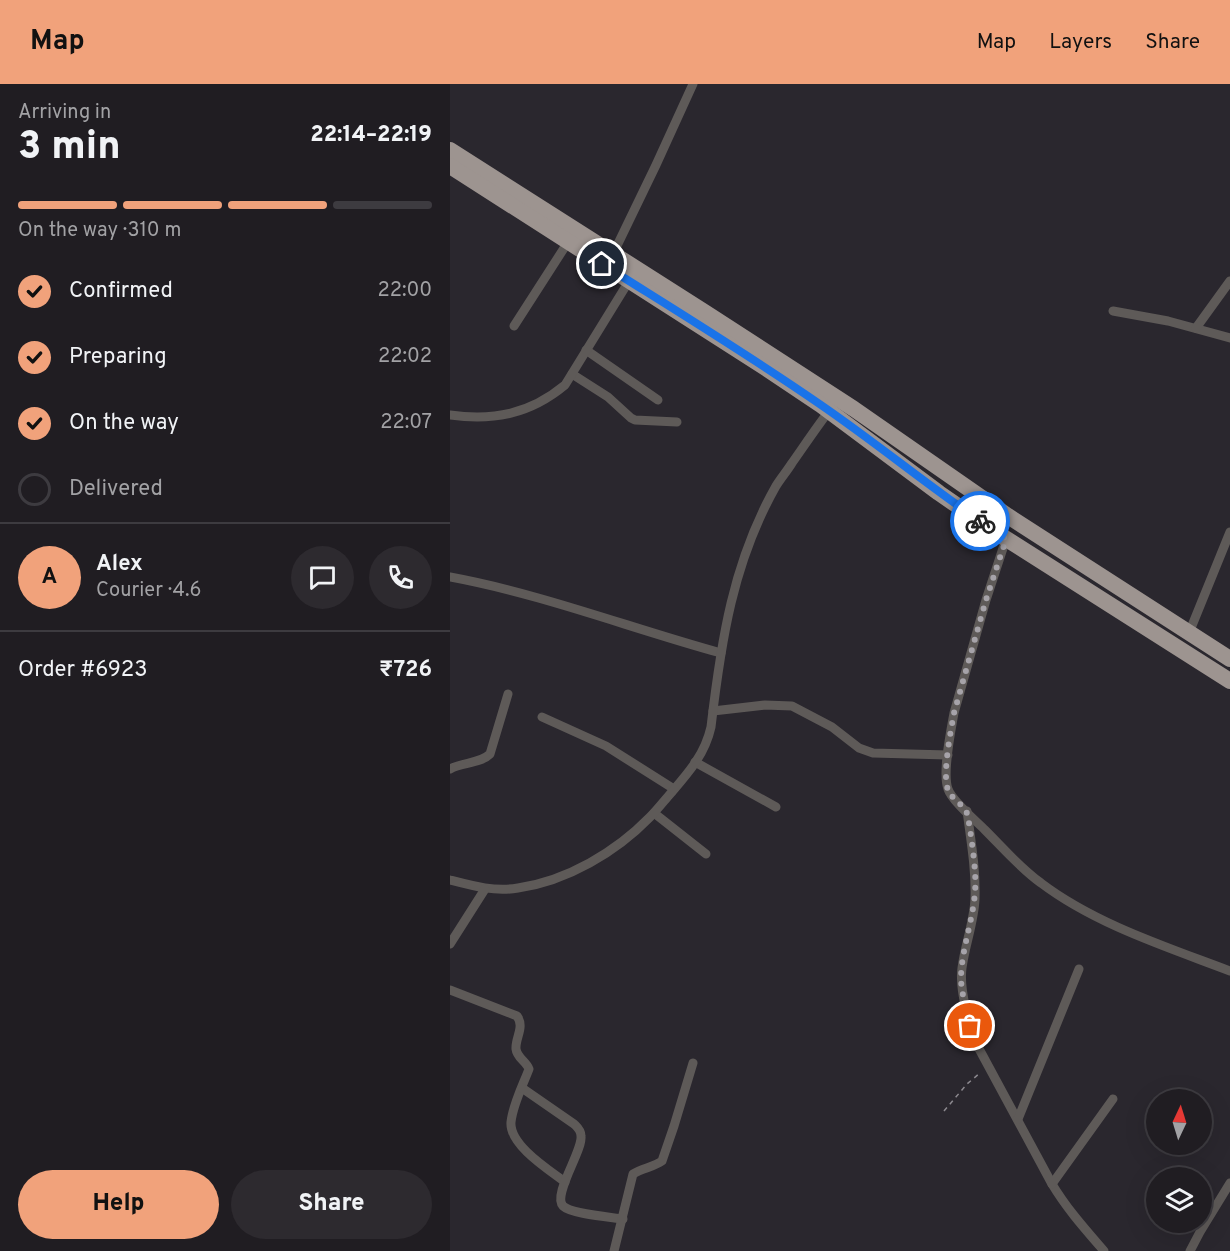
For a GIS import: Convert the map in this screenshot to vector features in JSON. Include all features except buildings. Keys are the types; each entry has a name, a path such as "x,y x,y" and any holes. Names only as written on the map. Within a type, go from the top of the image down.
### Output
{"highway":[{"path":"450,150 854,409 1008,516 1230,659"},
{"path":"450,166 761,365 829,411 939,493 1002,536 1230,681"},
{"path":"1002,536 1008,516"}],"street":[{"path":"613,254 693,84"},
{"path":"514,326 568,242"},
{"path":"450,415 490,418 516,413 557,391 572,374 629,281"},
{"path":"1196,328 1230,281"},
{"path":"1113,311 1168,321 1230,338"},
{"path":"586,350 658,400"},
{"path":"572,374 608,397 631,418 677,422"},
{"path":"450,880 485,889 519,888 566,876 614,847 654,813 675,789 708,742 721,653 734,587 762,512 778,483 829,411"},
{"path":"1189,633 1230,532"},
{"path":"1002,536 954,713 946,775 948,789 952,796 1029,873 1079,908 1160,944 1230,971"},
{"path":"450,577 524,594 721,653"},
{"path":"450,769 456,765 486,758 490,754 508,694"},
{"path":"713,711 765,705 792,706 832,727 859,748 873,753 948,755"},
{"path":"542,717 606,746 675,789"},
{"path":"696,762 776,807"},
{"path":"967,811 975,874 975,902 961,980 970,1026 977,1045 1052,1184 1076,1219 1104,1251"},
{"path":"654,813 706,854"},
{"path":"450,944 485,889"},
{"path":"1018,1119 1079,969"},
{"path":"450,990 517,1016 520,1020 516,1049 519,1057 529,1069 514,1108 512,1132 526,1151 565,1182"},
{"path":"614,1251 633,1174 662,1161 693,1063"},
{"path":"522,1088 574,1124 582,1136 565,1182 560,1201 562,1205 577,1212 622,1219"},
{"path":"1052,1184 1113,1099"},
{"path":"1190,1251 1230,1183"}],"path":[{"path":"944,1111 967,1084 988,1066"}],"way so far":[{"path":"970,1026 961,980 975,902 975,874 967,811 952,796 948,789 946,775 954,713 1006,539 980,521"}],"route":[{"path":"602,264 821,405 980,521"}]}
